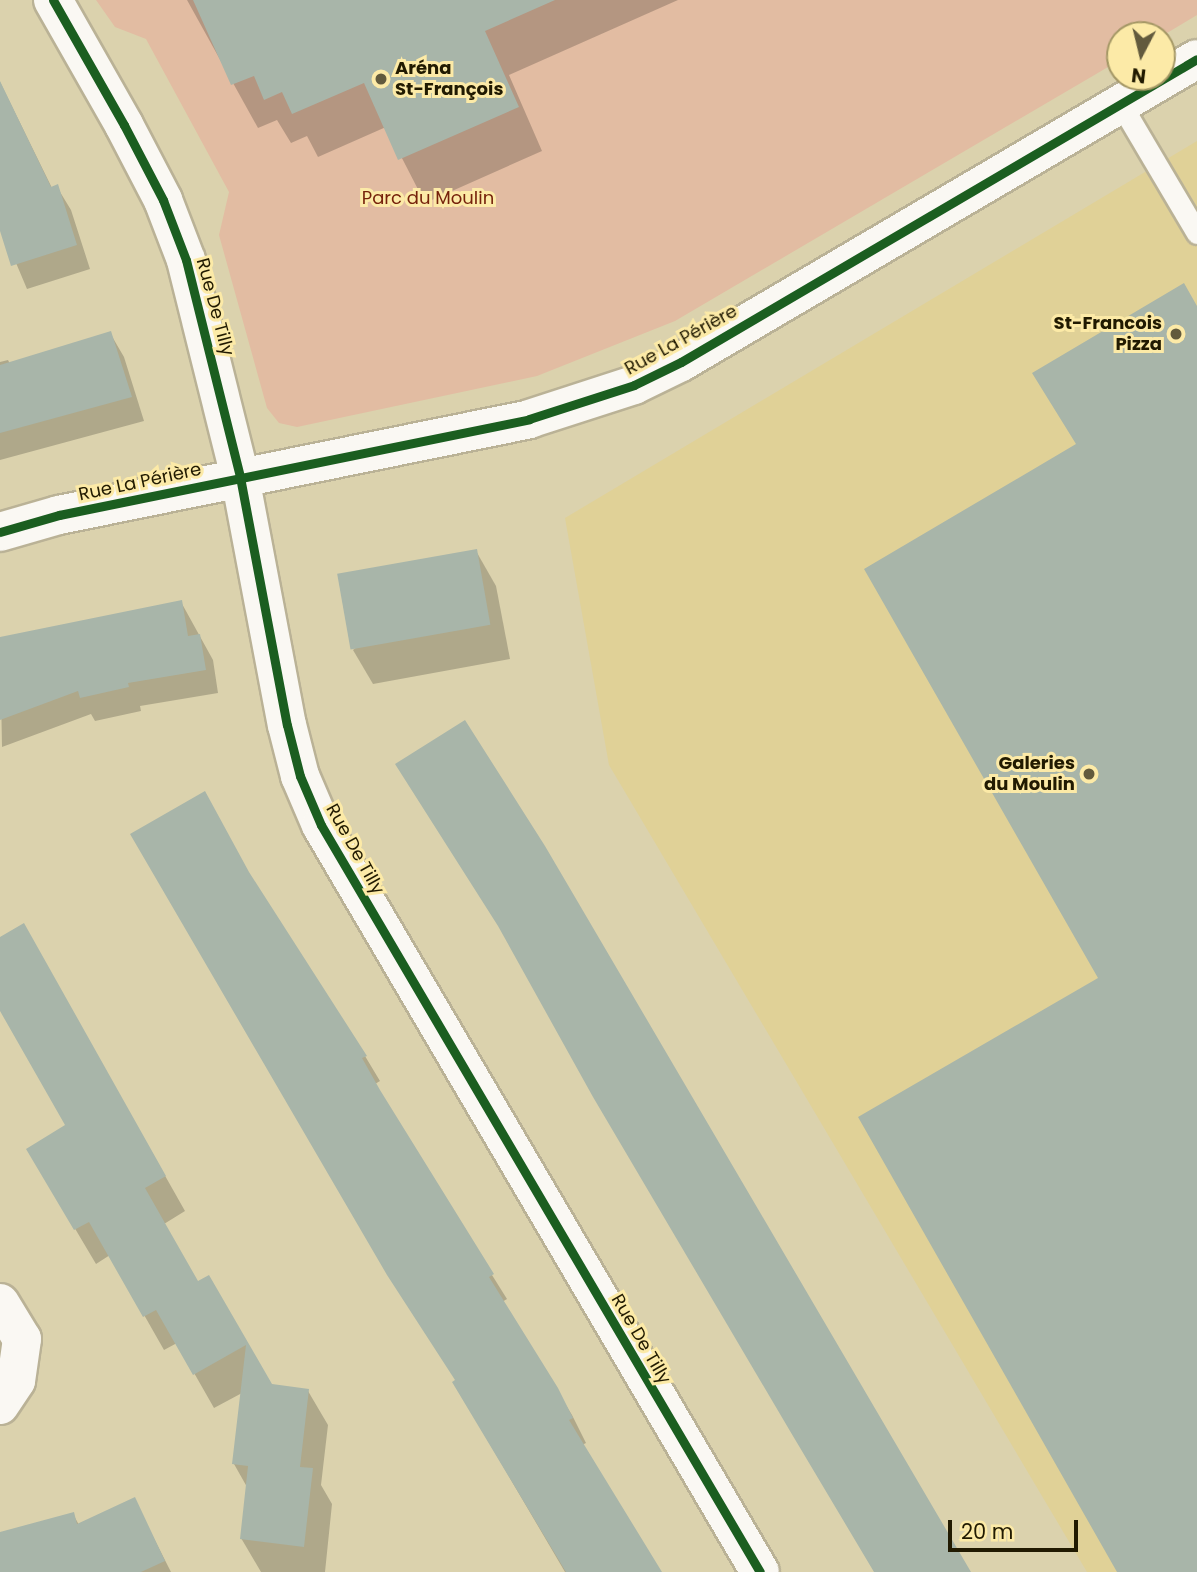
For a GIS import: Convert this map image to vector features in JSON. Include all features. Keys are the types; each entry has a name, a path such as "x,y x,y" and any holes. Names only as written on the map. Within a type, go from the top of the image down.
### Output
{"street":[{"name":"Rue De Tilly","path":"53,0 124,125 186,260 240,477 287,725 300,776 321,825 760,1572"},
{"name":"Rue La Périère","path":"0,532 59,515 529,419 634,385 681,362 1197,59"},
{"path":"0,1303 22,1339 16,1381 0,1405"}],"lane":[{"path":"1120,103 1197,233"}],"shaded area":[{"path":"1197,141 1197,1572 1087,1572 609,765 565,518"}],"green space":[{"name":"Parc du Moulin","path":"96,0 1197,0 1197,15 1176,28 1176,21 1106,21 1106,68 675,321 537,376 297,427 279,423 267,408 219,235 229,192 146,39 115,27"}],"building":[{"name":"Aréna St-François","path":"193,0 555,0 485,31 519,107 398,160 364,83 292,114 282,92 264,100 254,76 231,85"},
{"path":"0,81 51,187 58,184 77,245 11,266 0,231"},
{"name":"Galeries du Moulin","path":"1184,283 1197,306 1197,1572 1117,1572 858,1117 1098,978 864,569 1076,444 1032,373"},
{"path":"111,331 132,397 0,433 0,365"},
{"path":"477,549 490,625 351,649 337,574"},
{"path":"182,600 188,636 200,634 206,670 128,683 129,687 80,698 78,691 0,720 0,637"},
{"path":"465,720 545,846 971,1572 874,1572 790,1431 593,1097 498,926 395,764"},
{"path":"205,791 249,872 367,1056 362,1058 380,1090 494,1274 489,1277 558,1388 573,1418 569,1420 662,1572 566,1572 452,1382 455,1380 387,1275 130,834"},
{"path":"24,923 166,1176 145,1188 198,1281 209,1275 272,1384 309,1389 300,1467 313,1468 304,1547 240,1539 248,1466 232,1464 246,1345 193,1375 156,1310 143,1317 89,1222 74,1230 26,1149 65,1125 0,1011 0,937"},
{"path":"135,1497 165,1561 141,1572 0,1572 0,1532 74,1512 77,1524"}],"cycle path":[{"path":"53,0 163,200 186,260 240,477 287,725 300,776 321,825 760,1572"},
{"path":"0,532 59,515 529,419 634,385 681,362 1197,59"}],"place":[{"name":"Aréna St-François","path":"381,79"},
{"name":"St-Francois Pizza","path":"1176,334"},
{"name":"Galeries du Moulin","path":"1089,774"}]}
